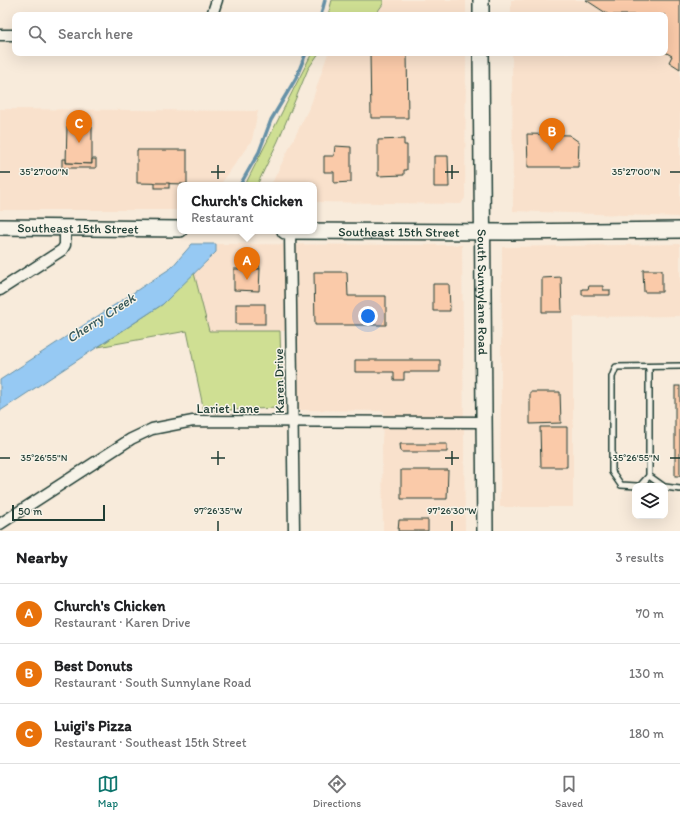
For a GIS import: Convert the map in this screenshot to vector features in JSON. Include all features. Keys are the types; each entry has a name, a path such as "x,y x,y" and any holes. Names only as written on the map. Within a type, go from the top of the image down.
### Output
{"main road":[{"path":"481,0 481,12"},
{"name":"South Sunnylane Road","path":"481,56 485,531"},
{"name":"Southeast 15th Street","path":"0,227 177,229"},
{"name":"Southeast 15th Street","path":"317,231 482,232 680,230"}],"street":[{"path":"213,12 217,0"},
{"path":"0,35 12,35"},
{"path":"0,290 62,250 65,245 65,227"},
{"name":"Karen Drive","path":"290,234 294,531"},
{"name":"Lariet Lane","path":"0,524 131,439 152,429 193,421 484,422"}],"lane":[{"path":"632,486 621,485 612,472 612,377 616,367 680,366"},
{"path":"642,483 649,476 649,367"},
{"path":"649,476 660,483"},
{"path":"668,487 680,489"}],"shaded area":[{"path":"384,0 466,0 466,12 377,12 384,4"},
{"path":"511,0 680,0 680,217 513,211 512,56 668,56 668,12 511,12"},
{"path":"327,56 466,56 465,198 461,204 317,202 317,182 272,182 311,104"},
{"path":"0,109 258,111 252,140 222,182 177,182 177,210 0,210"},
{"path":"216,244 462,245 465,531 383,531 382,441 384,411 298,410 296,331 209,331 194,273 216,252"},
{"path":"680,244 680,316 573,317 573,507 500,507 502,247"}],"green space":[{"path":"332,0 383,0 383,4 377,12 329,12"},
{"path":"310,56 317,56 308,69 278,141 258,182 247,182"},
{"path":"194,273 209,331 280,331 282,400 278,408 204,411 187,331 98,347 163,304"}],"water":[{"path":"192,244 216,244 216,252 163,304 0,411 0,380 171,268"}],"building":[{"path":"586,0 680,0 680,69 669,62 672,56 668,54 668,12 604,12"},
{"path":"370,56 407,56 408,118 371,118"},
{"path":"67,126 92,127 92,164 66,163"},
{"path":"527,134 569,135 579,142 578,167 528,167"},
{"path":"404,139 404,145 407,145 407,170 404,170 404,175 378,176 378,140"},
{"path":"335,146 351,147 351,182 334,183 334,172 324,172 324,156 334,156"},
{"path":"137,150 187,150 187,182 177,182 177,184 137,183"},
{"path":"434,156 448,156 449,187 434,187"},
{"path":"62,159 66,159 66,163 92,164 92,159 96,159 96,168 62,168"},
{"path":"155,183 169,183 169,188 155,188"},
{"path":"249,261 259,261 260,269 249,269"},
{"path":"234,269 260,269 259,291 234,290"},
{"path":"643,270 662,270 662,292 644,292"},
{"path":"314,272 347,272 348,296 386,296 386,325 315,325"},
{"path":"561,277 562,312 542,312 542,278"},
{"path":"433,284 449,284 450,311 433,311"},
{"path":"589,286 603,286 603,290 610,290 610,295 582,295 582,289 588,289"},
{"path":"236,304 265,304 265,324 236,324"},
{"path":"355,360 440,360 440,372 404,372 404,380 394,380 394,372 355,372"},
{"path":"675,386 680,386 680,476 675,476"},
{"path":"530,392 560,392 561,423 530,424"},
{"path":"540,427 567,427 567,467 541,467"},
{"path":"400,444 447,444 447,452 401,452"},
{"path":"401,470 448,470 447,499 401,499"},
{"path":"399,520 428,520 428,531 398,531"}],"waterway":[{"name":"Cherry Creek","path":"322,12 325,0"},
{"name":"Cherry Creek","path":"242,182 259,152 271,120 296,78 305,56"}],"place":[{"name":"Luigi's Pizza","path":"79,143"},
{"name":"Best Donuts","path":"552,151"},
{"name":"Church's Chicken","path":"247,280"}]}
